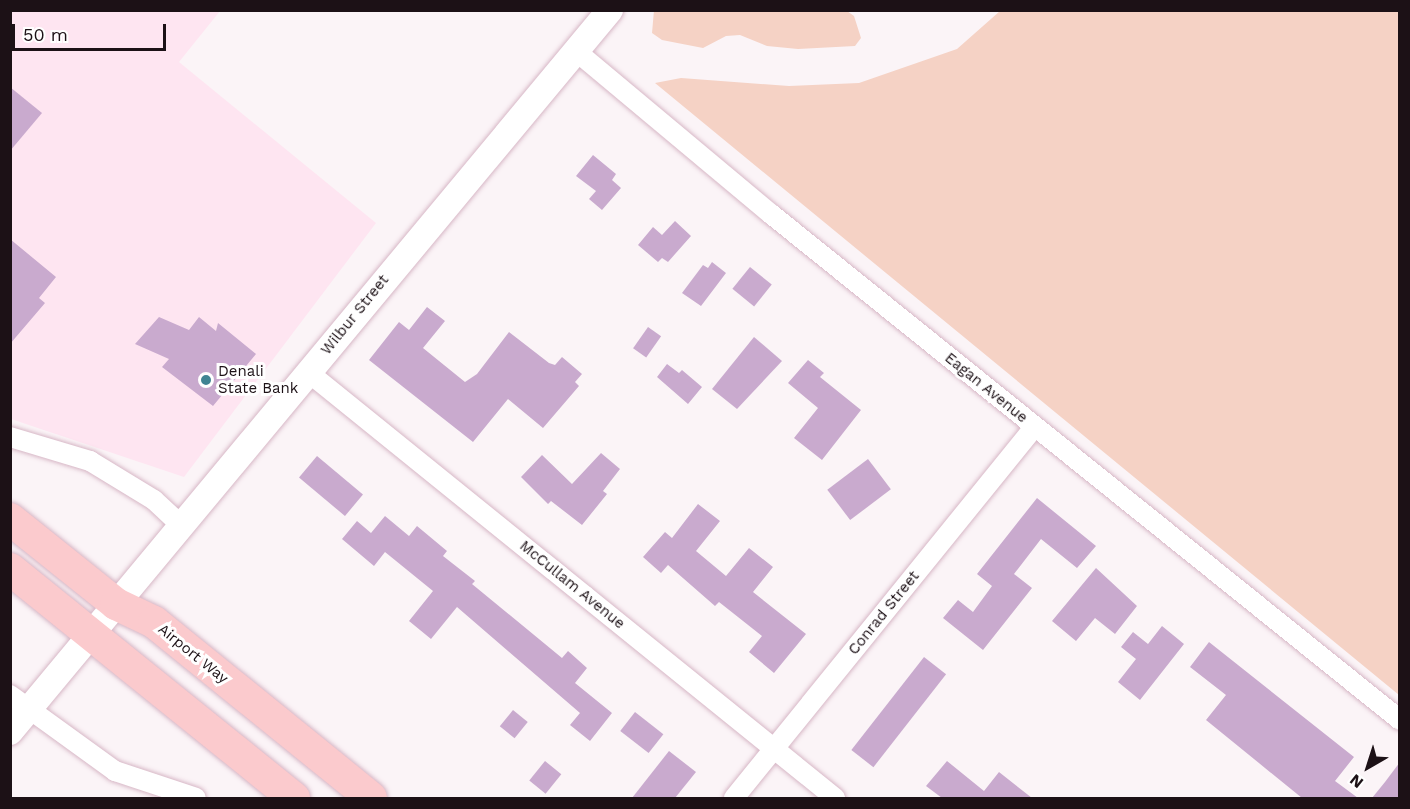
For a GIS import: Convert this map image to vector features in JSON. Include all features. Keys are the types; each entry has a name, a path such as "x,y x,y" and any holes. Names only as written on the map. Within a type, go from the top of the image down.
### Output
{"main road":[{"name":"Airport Way","path":"10,519 116,604 154,622 371,798"},
{"path":"10,569 294,798"}],"street":[{"name":"Wilbur Street","path":"10,732 19,702 90,633 116,604 180,524 610,10"},
{"name":"Eagan Avenue","path":"576,51 1034,427 1400,720"},
{"name":"McCullam Avenue","path":"308,372 835,798"},
{"name":"Conrad Street","path":"734,798 1034,427"},
{"path":"10,437 90,460 154,500 180,524"},
{"path":"19,702 115,771 196,798"}],"shaded area":[{"path":"654,10 847,11 854,16 861,38 855,46 798,49 767,46 740,35 726,36 703,48 662,40 652,33"},
{"path":"11,11 220,11 179,62 376,223 184,477 11,419"},
{"path":"1000,11 1399,11 1399,695 655,83 681,78 789,86 859,83 957,49"}],"building":[{"path":"10,87 42,113 10,151"},
{"path":"593,155 616,174 612,180 621,188 602,210 589,199 596,191 576,176"},
{"path":"675,221 691,236 668,262 662,258 658,262 638,245 653,227 662,235"},
{"path":"10,239 56,277 39,298 45,303 10,344"},
{"path":"712,262 726,273 701,306 682,293 703,265 708,268"},
{"path":"750,267 772,285 754,306 732,289"},
{"path":"427,307 445,321 423,348 465,382 477,374 509,332 549,363 555,365 562,357 582,374 575,382 579,386 543,428 508,399 473,442 369,360 399,322 409,330"},
{"name":"Denali State Bank","path":"159,317 189,330 199,317 216,331 218,323 256,354 213,406 162,367 169,359 135,344"},
{"path":"648,327 661,336 646,357 633,348"},
{"path":"754,337 782,361 737,409 712,389"},
{"path":"808,360 824,373 820,377 861,410 822,460 794,438 818,408 788,383"},
{"path":"667,364 679,373 682,370 702,387 688,404 657,377"},
{"path":"601,453 620,469 603,491 607,494 582,525 551,501 548,504 521,477 542,455 572,484"},
{"path":"317,456 363,495 345,516 299,477"},
{"path":"868,459 891,489 850,520 827,490"},
{"path":"1037,498 1096,546 1077,568 1041,539 1014,574 1032,588 983,650 943,618 958,600 973,612 992,586 977,574"},
{"path":"698,504 720,521 696,551 726,576 749,548 773,567 753,592 806,634 774,673 749,652 762,636 719,602 715,606 668,565 661,573 643,557 665,532 672,538"},
{"path":"385,516 409,536 417,526 447,551 443,556 475,581 472,584 562,658 568,651 587,668 575,683 612,713 590,741 570,725 580,713 457,607 431,639 409,621 433,591 385,552 374,566 342,539 357,521 371,533"},
{"path":"1096,568 1137,606 1115,634 1095,618 1076,641 1052,621"},
{"path":"1162,626 1184,644 1140,700 1118,682 1136,659 1121,647 1133,632 1148,644"},
{"path":"1209,642 1354,757 1335,781 1358,798 1302,798 1206,720 1226,695 1190,667"},
{"path":"924,657 946,674 873,767 851,750"},
{"path":"513,710 528,722 515,738 500,726"},
{"path":"635,712 663,734 649,753 620,731"},
{"path":"669,751 696,772 675,798 632,798"},
{"path":"545,761 561,774 546,794 529,780"},
{"path":"947,761 984,791 999,772 1032,798 942,798 926,786"},
{"path":"1400,762 1400,798 1372,798 1385,782"}],"place":[{"name":"Denali State Bank","path":"206,380"}]}
